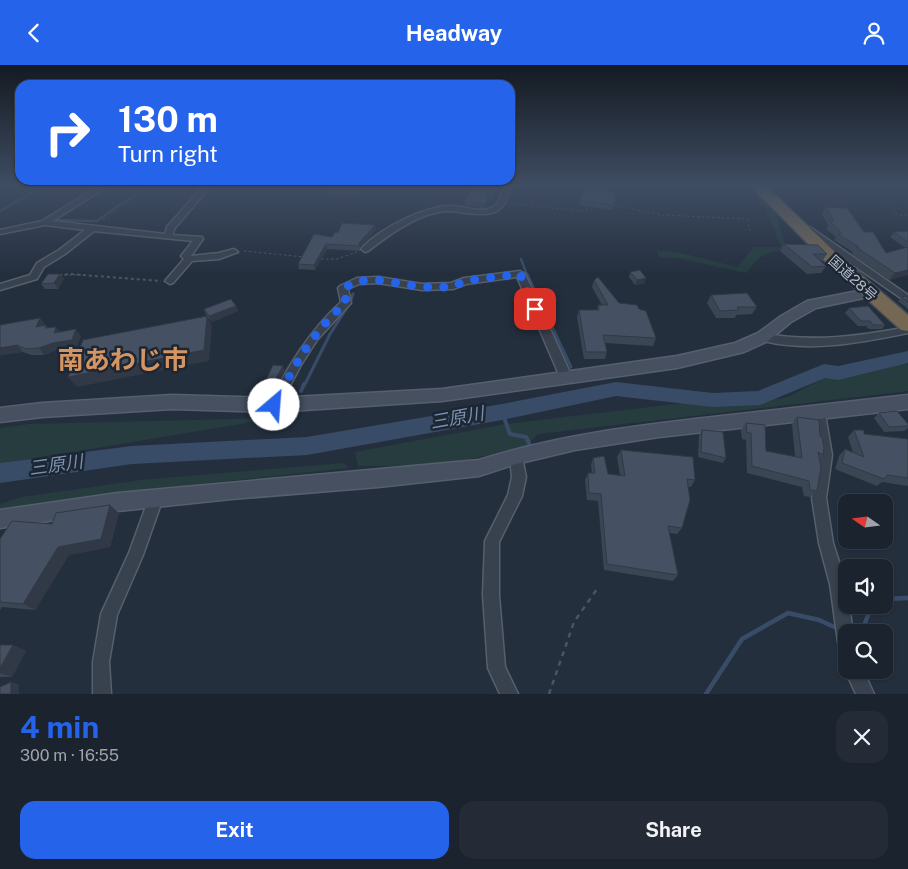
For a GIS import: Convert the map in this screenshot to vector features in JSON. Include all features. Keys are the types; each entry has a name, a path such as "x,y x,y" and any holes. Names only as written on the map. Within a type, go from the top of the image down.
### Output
{"highway":[{"name":"国道28号","path":"786,215 868,293 908,325"}],"street":[{"path":"44,223 56,215"},
{"path":"168,237 170,229 182,215"},
{"path":"365,249 420,215"},
{"path":"0,232 44,223 199,239 185,256 188,259"},
{"path":"793,223 810,230 908,300"},
{"path":"0,287 34,277 40,265 62,252 93,229"},
{"path":"170,281 188,259 219,256 234,251"},
{"path":"274,405 301,353 333,315 346,303 344,288 357,281 378,280 422,287 453,287 464,281 520,274 566,377"},
{"path":"0,415 42,410 172,401 274,405 442,395 677,362 738,348 763,337 786,319 812,304 868,293"},
{"path":"763,337 780,341 814,344 908,330"},
{"path":"0,519 156,498 378,479 479,468 516,456 575,443 658,430 908,403"},
{"path":"819,413 826,455 819,498 826,543 838,584 844,624"},
{"path":"509,694 497,668 491,595 492,541 515,497 519,477 516,456"},
{"path":"102,694 101,662 109,614 136,555 156,498"},
{"path":"858,679 865,694"}],"path":[{"path":"93,229 112,215"},
{"path":"684,215 747,219 750,231"},
{"path":"316,258 337,259 365,249"},
{"path":"234,251 310,257"},
{"path":"34,277 70,274 170,281"},
{"path":"549,694 574,621 597,589"}],"green space":[{"path":"769,215 777,215 786,249 763,256 746,273 683,259 659,257 656,250 681,253 737,267 754,247 781,247"},
{"path":"908,364 908,391 538,434 526,447 441,465 358,466 355,452 506,424 692,402 758,402 788,397 828,376 837,376 861,368"},
{"path":"277,418 0,464 0,428 29,424"},
{"path":"344,463 348,468 156,489 0,514 0,504 22,497 141,480"}],"building":[{"path":"831,215 852,215 864,232 873,232 886,253 908,247 908,270 895,273 838,234 842,233 830,222 834,221"},
{"path":"342,223 375,225 359,243 359,246 326,244 314,265 298,264 314,234 332,237 335,232 338,233"},
{"path":"907,231 908,242 894,232"},
{"path":"784,244 818,245 827,254 813,254 826,266 812,267"},
{"path":"640,270 646,278 637,280 630,272"},
{"path":"48,274 60,274 54,283 41,284"},
{"path":"598,277 619,303 637,305 639,309 646,311 656,338 603,335 607,352 586,352 579,310 599,310 598,305 608,305 594,280"},
{"path":"747,293 757,307 737,307 739,310 720,311 711,295"},
{"path":"902,297 908,298 908,302"},
{"path":"231,299 236,306 209,316 204,309"},
{"path":"868,306 885,325 873,325 870,321 861,321 849,308"},
{"path":"207,316 204,350 68,377 83,340"},
{"path":"40,318 36,327 46,325 45,328 56,327 54,333 76,329 72,340 53,343 39,348 26,349 17,345 0,348 0,325"},
{"path":"273,365 283,366 271,387 262,388"},
{"path":"897,411 908,426 889,427 879,413"},
{"path":"797,417 819,420 820,436 822,437 824,448 823,455 818,452 821,467 817,491 810,490 809,481 752,466 751,433 747,433 746,423 765,425 766,451 802,458"},
{"path":"702,430 723,432 726,458 701,452"},
{"path":"854,430 864,430 864,434 908,439 908,478 887,475 884,479 842,463 845,449 864,457"},
{"path":"621,450 693,457 695,480 687,479 690,500 682,528 668,526 678,575 607,564 601,494 589,493 588,473 595,473 593,458 604,456 608,474 625,476"},
{"path":"110,505 101,539 58,547 23,604 0,602 0,539 12,521 52,524 56,513"},
{"path":"0,645 13,645 0,668"},
{"path":"11,682 11,694 0,694 0,687"}],"waterway":[{"path":"58,220 97,221 105,215"},
{"path":"521,259 527,275"},
{"path":"527,274 571,367"},
{"path":"304,386 330,334 350,303 353,294"},
{"name":"三原川","path":"0,473 132,455 307,446 502,412 616,389 713,400 760,398 824,371 838,373 908,357"},
{"path":"301,391 304,384"},
{"path":"502,412 510,434 526,437 529,443"},
{"path":"893,599 908,598"},
{"path":"706,694 742,639 788,613 819,620 838,629"},
{"path":"865,624 868,614"}],"district":[{"name":"南あわじ市","path":"123,360"}],"route":[{"path":"274,405 301,353 333,315 346,303 344,288 357,281 378,280 422,287 453,287 464,281 520,274 535,309"}]}
